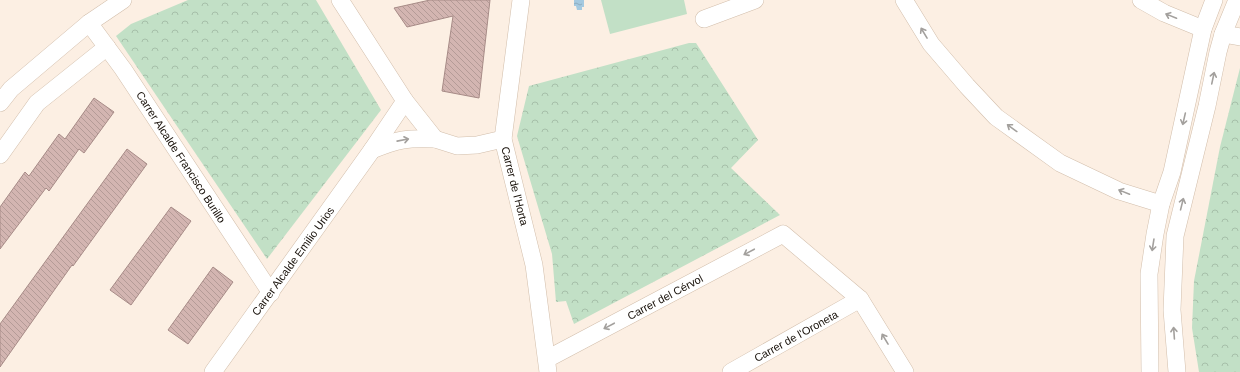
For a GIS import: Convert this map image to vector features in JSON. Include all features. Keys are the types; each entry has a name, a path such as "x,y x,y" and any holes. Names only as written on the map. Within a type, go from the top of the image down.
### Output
{"street":[{"path":"0,103 11,89 89,23 123,0"},
{"path":"340,0 404,101 435,139"},
{"name":"Carrer de l'Horta","path":"521,0 503,139 534,265 547,366"},
{"path":"704,19 755,0"},
{"path":"904,0 931,44 977,97 996,116 1060,163 1119,191 1161,204"},
{"path":"1141,0 1164,13 1203,29"},
{"path":"1150,372 1149,274 1155,234 1161,204 1172,172 1203,29 1214,0"},
{"path":"1177,372 1172,310 1175,236 1223,34 1237,0"},
{"name":"Carrer Alcalde Francisco Burillo","path":"89,23 123,69 271,293"},
{"path":"1223,34 1240,37"},
{"path":"0,155 37,103 107,46"},
{"name":"Carrer Alcalde Emilio Urios","path":"213,372 372,150 404,101"},
{"path":"372,150 391,142 409,138 435,139 457,146 477,145 503,139"},
{"name":"Carrer del Cérvol","path":"547,366 783,234 860,299"},
{"path":"860,299 905,372"},
{"name":"Carrer de l'Oroneta","path":"731,372 860,299"}],"green space":[{"path":"188,0 316,0 381,110 267,259 116,36 131,24"},
{"path":"601,0 684,0 687,14 610,34"},
{"path":"689,43 696,43 758,140 731,168 780,215 574,324 566,301 556,302 552,254 517,136 529,86"},
{"path":"1240,68 1240,372 1199,372 1192,328 1194,281 1220,147"}],"water":[{"path":"574,0 584,0 584,7 582,7 582,10 577,10 576,6 574,6"}],"building":[{"path":"430,0 490,0 479,98 442,91 453,16 407,27 394,8"},
{"path":"94,98 114,112 84,153 79,149 49,191 46,188 0,249 0,207 25,172 29,176 59,134 65,139"},
{"path":"127,149 147,164 73,266 72,265 0,367 0,324"},
{"path":"171,207 191,221 131,305 110,290"},
{"path":"213,267 233,282 188,344 168,330"}]}
